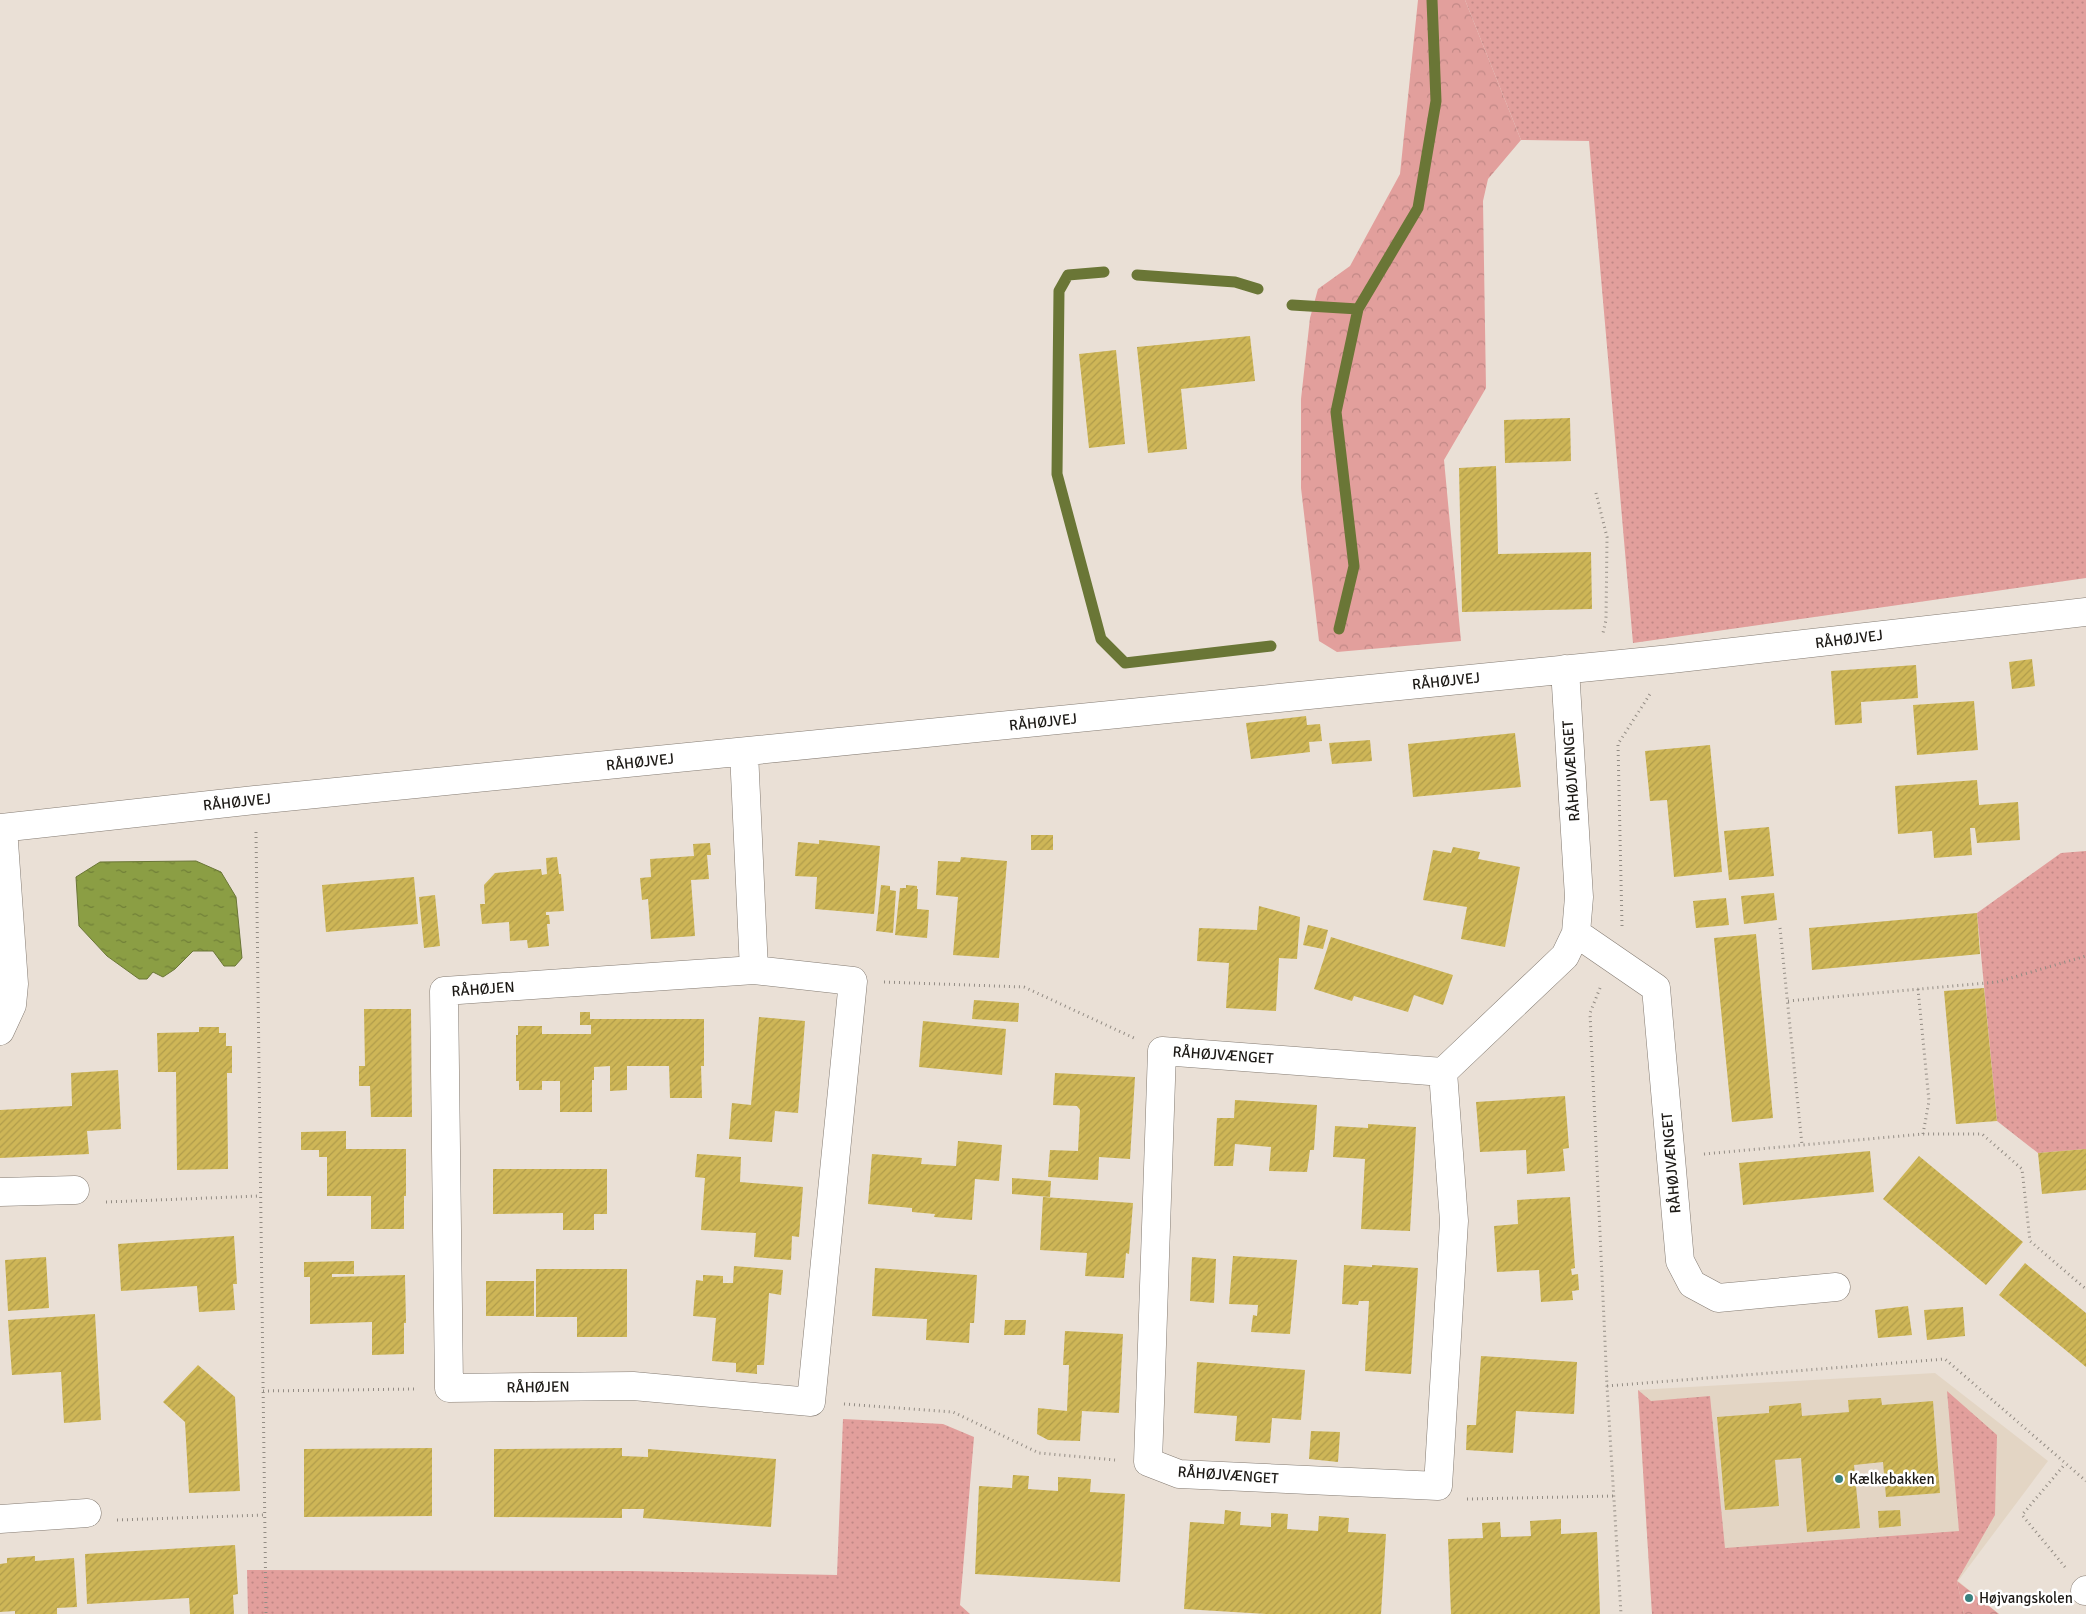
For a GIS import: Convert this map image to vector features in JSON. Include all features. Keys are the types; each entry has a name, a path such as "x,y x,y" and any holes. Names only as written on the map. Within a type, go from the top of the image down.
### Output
{"street":[{"name":"RÅHØJVEJ","path":"2,828 255,800 1671,659 2086,612"},
{"name":"RÅHØJVÆNGET","path":"1438,1486 1179,1474 1148,1462 1162,1051 1443,1072 1566,956 1576,933 1579,897 1565,669"},
{"path":"744,752 754,970"},
{"path":"0,1031 12,1005 14,984 2,828"},
{"name":"RÅHØJVÆNGET","path":"1576,933 1656,988 1680,1261 1692,1284 1718,1298 1836,1287"},
{"name":"RÅHØJEN","path":"811,1402 633,1386 449,1388 444,991 754,970 853,981"},
{"path":"811,1402 853,981"},
{"path":"1438,1486 1454,1221 1443,1072"},
{"path":"0,1192 75,1190"},
{"path":"0,1519 88,1513"}],"path":[{"path":"1596,493 1607,537 1606,620 1596,666"},
{"path":"1622,1614 1607,1386 1590,1013 1622,938 1618,744 1671,659"},
{"path":"255,800 266,1614"},
{"path":"1780,928 1802,1145"},
{"path":"1788,1001 1997,982 2086,956"},
{"path":"853,981 1024,986 1162,1051"},
{"path":"1918,989 1929,1101 1923,1134"},
{"path":"1671,1157 1923,1134 1982,1134 2022,1169 2030,1241 2086,1289"},
{"path":"75,1190 98,1202 260,1196"},
{"path":"1607,1386 1945,1359 2086,1481"},
{"path":"263,1391 449,1388"},
{"path":"811,1402 953,1412 1039,1453 1148,1462"},
{"path":"2065,1464 2022,1515 2085,1590"},
{"path":"1438,1486 1459,1500 1614,1496"},
{"path":"88,1513 116,1520 264,1515"}],"shaded area":[{"name":"Kælkebakken","path":"1935,1373 2048,1461 1958,1581 1999,1614 1652,1614 1638,1390"}],"green space":[{"path":"1418,0 1465,0 1521,140 1488,179 1483,201 1486,388 1444,460 1461,641 1337,652 1319,641 1301,488 1301,399 1310,318 1318,289 1350,266 1400,174"},
{"path":"1465,0 2086,0 2086,578 1633,643 1589,141 1521,140"},
{"path":"2086,851 2086,1149 2038,1153 1997,1121 1977,913 2061,853"},
{"path":"1638,1390 1651,1401 1710,1396 1725,1548 1959,1531 1947,1391 1997,1435 1995,1515 1957,1581 1964,1614 1652,1614"},
{"path":"843,1419 943,1424 974,1437 960,1605 970,1614 248,1614 247,1570 631,1571 837,1575"},
{"name":"Højvangskolen","path":"1957,1581 1999,1614 1964,1614"}],"water":[{"path":"196,861 221,872 236,897 242,958 235,966 224,966 213,951 193,951 175,969 163,977 153,972 147,979 139,979 107,956 79,926 76,877 100,862"}],"building":[{"path":"1250,336 1255,381 1181,389 1187,449 1148,453 1137,347"},
{"path":"1116,350 1125,444 1089,448 1079,354"},
{"path":"1570,418 1571,461 1505,463 1504,420"},
{"path":"1496,466 1498,554 1591,552 1592,609 1462,612 1459,468"},
{"path":"2032,659 2035,686 2012,689 2009,662"},
{"path":"1916,665 1918,698 1861,702 1862,723 1835,725 1831,671"},
{"path":"1974,701 1978,750 1917,755 1913,705"},
{"path":"1306,716 1307,725 1320,724 1322,741 1309,742 1310,752 1251,759 1246,723"},
{"path":"1515,733 1521,787 1413,797 1408,744"},
{"path":"1370,740 1372,761 1332,764 1329,743"},
{"path":"1710,745 1722,872 1674,877 1667,800 1650,801 1645,751"},
{"path":"1977,780 1979,805 2018,802 2020,840 1977,843 1975,828 1970,828 1972,855 1934,858 1932,831 1898,834 1895,786"},
{"path":"1769,827 1774,876 1729,880 1724,831"},
{"path":"1031,835 1053,835 1053,850 1031,850"},
{"path":"819,840 880,846 874,914 815,909 817,877 795,876 798,842 819,844"},
{"path":"710,843 711,855 707,855 709,879 691,880 695,936 651,939 648,899 642,900 640,878 651,877 650,859 694,856 693,844"},
{"path":"1453,847 1480,852 1478,859 1520,867 1505,947 1461,939 1467,907 1423,900 1433,850 1451,853"},
{"path":"557,857 559,874 561,874 564,911 546,912 546,915 549,915 550,924 547,924 549,946 528,948 527,940 510,941 509,922 482,924 480,904 485,904 484,885 495,873 541,869 542,875 547,874 546,858"},
{"path":"961,857 1007,861 999,958 953,955 958,897 936,895 938,861 960,862"},
{"path":"414,877 418,924 326,932 322,885"},
{"path":"881,885 890,886 890,890 896,891 893,933 876,931"},
{"path":"906,885 917,886 917,909 929,910 927,938 895,935 900,888 906,888"},
{"path":"1774,893 1777,920 1744,924 1741,896"},
{"path":"435,895 440,946 424,948 419,897"},
{"path":"1726,898 1729,925 1696,928 1693,901"},
{"path":"1259,906 1300,917 1297,959 1279,958 1276,1011 1226,1008 1229,963 1197,961 1199,928 1257,930"},
{"path":"1977,913 1980,954 1812,970 1809,928"},
{"path":"1308,925 1328,930 1323,949 1303,945"},
{"path":"1756,934 1773,1118 1732,1122 1714,938"},
{"path":"1331,937 1453,975 1443,1005 1414,995 1408,1012 1354,996 1352,1001 1314,989"},
{"path":"1984,988 1997,1121 1956,1124 1944,991"},
{"path":"974,1000 1019,1003 1018,1022 972,1019"},
{"path":"364,1009 411,1009 412,1117 371,1117 370,1086 359,1086 359,1066 365,1066"},
{"path":"580,1012 590,1012 590,1019 704,1019 704,1066 701,1066 702,1098 670,1098 669,1066 627,1066 627,1090 610,1091 610,1066 594,1067 592,1112 560,1112 560,1081 542,1081 542,1090 519,1090 519,1081 516,1081 516,1035 518,1035 518,1026 542,1026 542,1034 591,1034 591,1025 580,1025"},
{"path":"759,1017 805,1021 798,1113 775,1111 772,1142 729,1139 732,1103 751,1105"},
{"path":"923,1021 1006,1029 1002,1075 919,1067"},
{"path":"199,1027 219,1027 219,1033 226,1033 226,1046 232,1046 232,1073 227,1073 228,1169 177,1170 176,1072 158,1072 157,1033 199,1032"},
{"path":"118,1070 121,1129 87,1131 89,1154 0,1158 0,1110 72,1106 71,1073"},
{"path":"1055,1073 1135,1077 1130,1159 1099,1157 1098,1180 1048,1177 1050,1150 1078,1151 1080,1110 1077,1106 1053,1105"},
{"path":"1565,1096 1569,1148 1563,1149 1565,1171 1527,1174 1526,1150 1480,1152 1476,1102"},
{"path":"1235,1100 1317,1105 1314,1150 1310,1150 1307,1172 1269,1171 1271,1147 1235,1144 1233,1166 1214,1166 1217,1118 1234,1118"},
{"path":"1368,1124 1416,1127 1410,1231 1361,1229 1365,1159 1333,1157 1335,1126 1368,1128"},
{"path":"346,1131 346,1149 406,1149 404,1229 371,1229 371,1196 327,1196 327,1157 319,1157 319,1150 301,1150 301,1132"},
{"path":"958,1141 1002,1145 999,1181 975,1179 972,1220 934,1217 935,1214 912,1212 912,1208 868,1204 872,1154 922,1158 921,1164 956,1166"},
{"path":"2086,1149 2086,1190 2042,1194 2038,1153"},
{"path":"1870,1151 1874,1192 1743,1205 1739,1163"},
{"path":"697,1154 741,1157 740,1182 803,1187 799,1237 792,1236 791,1260 754,1257 756,1233 701,1230 705,1178 695,1177"},
{"path":"1919,1156 2023,1242 1986,1285 1883,1199"},
{"path":"493,1169 607,1169 607,1214 594,1214 594,1230 563,1230 563,1213 493,1214"},
{"path":"1012,1178 1051,1181 1050,1197 1012,1194"},
{"path":"1043,1197 1133,1203 1129,1254 1126,1253 1124,1278 1085,1276 1087,1253 1040,1250"},
{"path":"1570,1197 1575,1268 1571,1269 1572,1275 1578,1274 1579,1290 1572,1291 1573,1300 1541,1302 1539,1270 1497,1272 1494,1226 1518,1224 1517,1200"},
{"path":"234,1236 237,1284 233,1284 235,1310 199,1312 197,1286 121,1291 118,1244"},
{"path":"1233,1256 1297,1260 1290,1334 1251,1332 1253,1315 1257,1316 1258,1305 1229,1304"},
{"path":"46,1257 49,1308 8,1311 5,1260"},
{"path":"1192,1257 1216,1259 1214,1303 1190,1301"},
{"path":"354,1261 354,1274 332,1274 332,1277 405,1275 406,1323 404,1323 404,1354 372,1355 372,1322 310,1324 310,1277 304,1277 304,1262"},
{"path":"2025,1263 2086,1313 2086,1367 1999,1295"},
{"path":"1344,1265 1418,1268 1411,1374 1365,1371 1369,1301 1359,1301 1358,1305 1342,1304"},
{"path":"734,1266 783,1270 781,1295 769,1293 764,1365 757,1365 757,1374 736,1372 736,1363 712,1361 716,1318 693,1316 696,1280 703,1281 703,1275 723,1276 723,1283 733,1283"},
{"path":"875,1268 977,1275 974,1323 970,1323 969,1343 926,1340 927,1319 872,1316"},
{"path":"536,1269 627,1269 627,1337 577,1337 577,1317 536,1317"},
{"path":"486,1281 534,1281 534,1316 486,1316"},
{"path":"1908,1306 1912,1335 1878,1338 1875,1310"},
{"path":"1963,1307 1965,1336 1927,1340 1924,1310"},
{"path":"95,1314 101,1420 64,1423 61,1372 12,1375 8,1320"},
{"path":"1005,1320 1026,1320 1025,1335 1004,1335"},
{"path":"1065,1331 1123,1334 1119,1413 1082,1411 1080,1441 1048,1440 1037,1434 1038,1408 1067,1411 1069,1365 1063,1365"},
{"path":"1481,1356 1577,1362 1574,1414 1516,1411 1513,1453 1466,1450 1467,1425 1476,1425"},
{"path":"1197,1362 1305,1370 1301,1420 1272,1418 1270,1443 1235,1441 1237,1416 1194,1413"},
{"path":"198,1365 235,1397 240,1491 189,1493 185,1422 163,1402"},
{"path":"1881,1398 1882,1405 1933,1401 1940,1493 1886,1497 1883,1462 1854,1465 1860,1528 1807,1532 1801,1458 1775,1460 1779,1506 1725,1510 1717,1417 1769,1413 1769,1406 1801,1403 1802,1416 1849,1412 1848,1400"},
{"path":"1311,1431 1340,1432 1338,1462 1309,1459"},
{"path":"432,1448 432,1516 304,1517 304,1449"},
{"path":"622,1448 622,1456 648,1457 648,1449 776,1459 771,1527 643,1518 644,1509 622,1509 622,1518 494,1517 494,1449"},
{"path":"1013,1475 1029,1476 1028,1489 1058,1491 1058,1477 1091,1479 1090,1492 1125,1494 1120,1582 975,1574 979,1486 1012,1488"},
{"path":"1225,1510 1241,1512 1240,1525 1271,1527 1271,1513 1288,1514 1287,1529 1318,1531 1319,1516 1349,1518 1348,1532 1386,1534 1381,1614 1266,1614 1184,1609 1190,1522 1224,1524"},
{"path":"1900,1510 1901,1526 1879,1528 1878,1511"},
{"path":"1561,1519 1561,1534 1597,1532 1600,1614 1451,1614 1448,1539 1483,1538 1482,1523 1500,1522 1501,1537 1531,1536 1530,1521"},
{"path":"235,1545 238,1594 233,1595 234,1614 190,1614 189,1598 87,1604 85,1554"},
{"path":"35,1556 35,1561 74,1558 77,1607 57,1608 57,1614 15,1614 15,1611 0,1612 0,1564 7,1563 7,1558"}],"waterway":[{"path":"1339,629 1354,566 1336,412 1358,309 1418,208 1436,101 1432,0"},
{"path":"1104,272 1068,275 1059,291 1057,474 1101,639 1125,663 1271,646"},
{"path":"1137,275 1235,282 1258,289"},
{"path":"1292,305 1358,309"}],"place":[{"name":"Kælkebakken","path":"1839,1479"},
{"name":"Højvangskolen","path":"1969,1598"}]}
